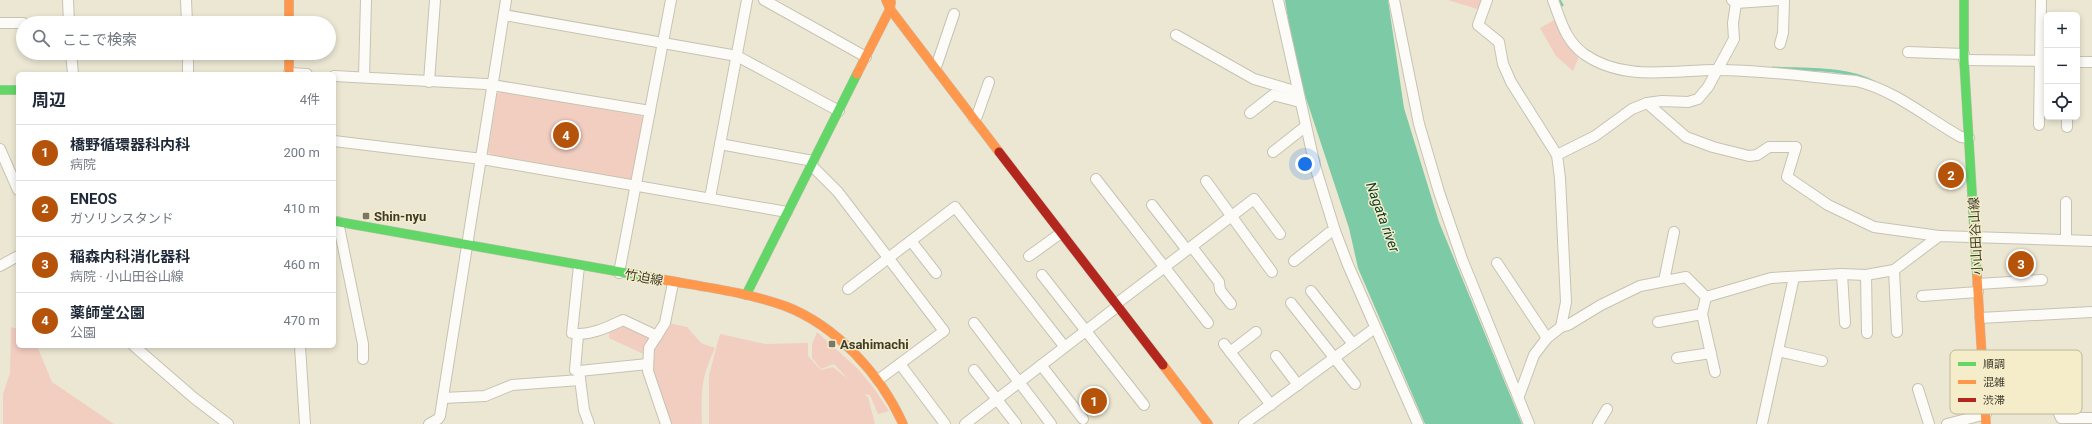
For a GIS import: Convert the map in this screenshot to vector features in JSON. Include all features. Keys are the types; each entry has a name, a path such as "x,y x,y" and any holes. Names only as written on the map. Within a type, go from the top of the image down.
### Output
{"street":[{"path":"68,0 69,16"},
{"path":"186,0 187,16"},
{"path":"289,0 289,16"},
{"path":"364,78 366,0"},
{"path":"429,82 435,0"},
{"path":"429,424 438,419 440,416 482,159 506,0"},
{"path":"619,273 671,0"},
{"path":"710,198 747,0"},
{"path":"764,0 866,57"},
{"path":"886,0 891,4 934,66 974,119 1208,424"},
{"path":"1278,0 1315,166 1335,231 1375,328 1418,424"},
{"path":"1394,0 1419,124 1439,192 1462,259 1519,396 1529,424"},
{"path":"1487,0 1478,25 1499,42 1503,64 1511,82 1557,155 1562,201 1567,286 1566,302 1561,327"},
{"path":"1553,0 1563,29 1570,41 1585,54 1606,64 1642,73 1717,70 1856,81 1870,84 1904,102 1961,137 1969,138"},
{"path":"1557,155 1595,136 1632,110 1647,103 1662,101 1688,102 1698,98 1708,87 1734,39 1734,2 1782,0 1783,33 1780,44"},
{"name":"小山田谷山線","path":"1964,0 1964,57 1976,236 1982,350"},
{"path":"2039,125 2044,61 2041,0"},
{"path":"746,295 866,57 891,4"},
{"path":"934,66 937,64 954,14"},
{"path":"504,15 737,56 839,111"},
{"path":"0,23 16,23"},
{"path":"1176,35 1254,80 1299,97"},
{"path":"1908,52 1964,57 2044,61"},
{"path":"72,60 73,72"},
{"path":"188,60 188,72"},
{"path":"289,60 289,72"},
{"path":"2080,62 2092,62"},
{"path":"336,76 493,86 650,111"},
{"path":"974,119 977,116 989,82"},
{"path":"0,90 16,90"},
{"path":"1250,113 1272,95 1299,97"},
{"path":"1647,103 1686,136 1714,147 1749,156 1757,155 1769,146 1796,147 1787,177 1828,205 1874,226 1939,236 1976,236 2092,241"},
{"path":"1273,152 1306,126"},
{"path":"336,141 482,159 636,184 787,212"},
{"path":"720,144 812,163 838,192 944,331 878,380"},
{"path":"0,149 16,185"},
{"path":"1096,179 1208,323"},
{"path":"1206,181 1230,217 1272,272"},
{"path":"965,424 1254,199 1280,234"},
{"path":"2066,202 2066,240"},
{"path":"1152,205 1219,282 1220,290 1231,304"},
{"path":"848,289 955,207 1064,346"},
{"path":"336,221 363,344 362,359"},
{"name":"竹迫線","path":"336,221 746,295 773,302 809,318 860,361 878,380 895,406 903,424"},
{"path":"1294,261 1329,233 1335,231"},
{"path":"1664,281 1674,232"},
{"path":"1029,256 1061,233"},
{"path":"1706,297 1771,278 1842,274 1866,275 1894,270 1939,236"},
{"path":"911,241 936,273"},
{"path":"0,266 16,257"},
{"path":"1497,263 1547,338"},
{"path":"579,266 572,333 578,335 604,329 623,320 657,336"},
{"path":"1894,270 1897,332"},
{"path":"1842,274 1845,323"},
{"path":"1042,275 1144,405"},
{"path":"1866,275 1867,333"},
{"path":"1519,396 1534,354 1547,338 1561,327 1568,326 1601,305 1640,286 1686,277 1706,297"},
{"path":"1762,424 1794,277"},
{"path":"1922,296 2042,280"},
{"path":"666,424 648,372 648,364 649,348 665,323 673,283"},
{"path":"1311,291 1353,344"},
{"path":"1706,297 1702,314 1716,372"},
{"path":"1291,303 1355,384"},
{"path":"1980,318 2092,312"},
{"path":"1658,322 1702,314"},
{"path":"974,323 1051,424"},
{"path":"1244,424 1375,328"},
{"path":"1256,332 1227,348 1271,405"},
{"path":"578,335 575,370 579,375 589,424"},
{"path":"136,348 194,398 228,424"},
{"path":"300,348 305,424"},
{"path":"1778,351 1822,362"},
{"path":"1677,358 1711,353"},
{"path":"1276,356 1298,385"},
{"path":"443,398 485,396 512,385 648,364"},
{"path":"900,364 945,424"},
{"path":"1041,365 1083,419"},
{"path":"974,370 1016,424"},
{"path":"1918,389 1929,424"},
{"path":"1598,424 1607,409"},
{"path":"2059,414 2061,418 2092,418"},
{"path":"1947,424 1986,419"}],"shaded area":[{"path":"1448,0 1492,0 1487,12"},
{"path":"1556,19 1566,44 1580,54 1573,71 1556,56 1540,28"},
{"path":"502,91 641,116 644,119 632,178 630,180 492,155 488,152 497,94"},
{"path":"622,323 659,339 669,323 687,327 701,343 715,348 704,377 702,424 669,424 654,373 652,358 609,338 609,329"},
{"path":"11,327 16,328 16,348 38,348 52,382 114,424 3,424 3,394 10,373"},
{"path":"817,332 858,369 873,387 889,411 878,414 870,395 864,394 868,397 875,424 709,424 709,375 720,334 765,344 808,343 808,356 821,370 833,367 849,380 834,364 821,369 812,358 812,344"}],"water":[{"name":"Nagata river","path":"1285,0 1388,0 1404,108 1439,222 1522,424 1425,424 1358,268 1349,228 1296,68"}],"waterway":[{"path":"1559,0 1562,5"},
{"path":"1773,68 1825,70 1850,74 1874,82"}],"traffic: fast":[{"path":"1964,0 1964,60 1977,276"},
{"path":"746,295 857,74"},
{"path":"0,90 16,90"},
{"path":"336,221 654,278"}],"traffic: slow":[{"path":"289,0 289,16"},
{"path":"886,0 890,9 999,152"},
{"path":"857,74 890,9 891,2"},
{"path":"289,60 289,72"},
{"path":"1977,276 1982,350"},
{"path":"654,278 753,296 785,306 804,315 839,339 870,370 883,388 903,424"},
{"path":"1163,365 1208,424"},
{"path":"1985,414 1986,424"}],"traffic: jam":[{"path":"999,152 1163,365"}],"place":[{"name":"薬師堂公園","path":"566,135"},
{"name":"ENEOS","path":"1951,175"},
{"name":"Shin-nyu","path":"366,216"},
{"name":"稲森内科消化器科","path":"2021,264"},
{"name":"Asahimachi","path":"832,344"},
{"name":"橋野循環器科内科","path":"1094,401"}]}
